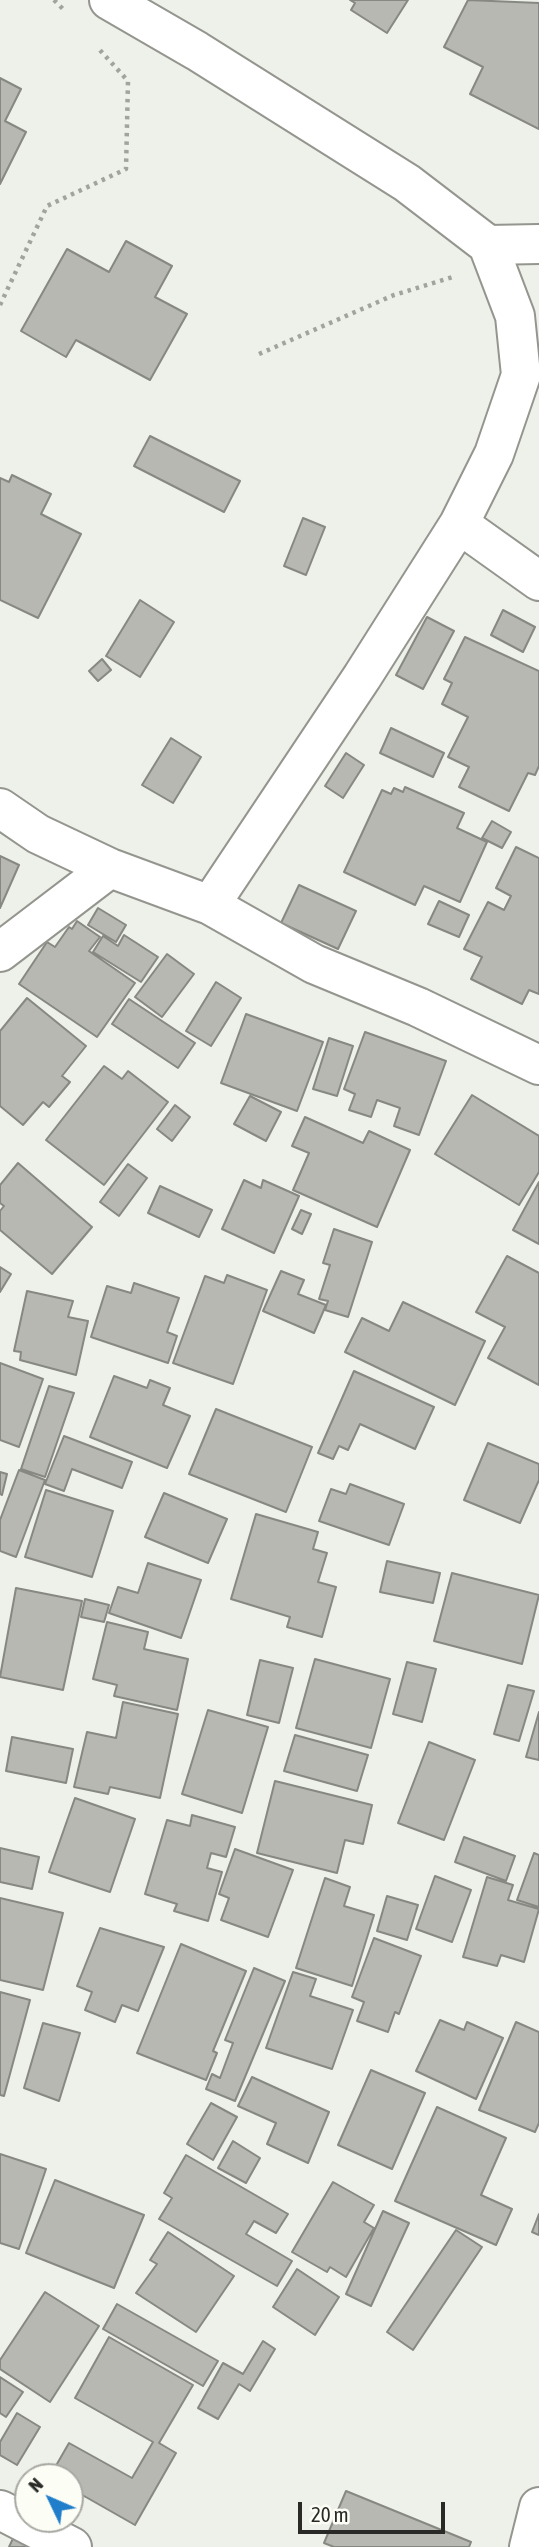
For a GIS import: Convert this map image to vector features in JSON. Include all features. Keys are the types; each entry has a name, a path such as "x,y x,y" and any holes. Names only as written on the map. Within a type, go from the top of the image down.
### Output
{"street":[{"path":"109,0 197,51 407,183 494,260 530,363 494,454 459,524 362,677 210,905"},
{"path":"494,260 539,244"},
{"path":"459,524 539,581"},
{"path":"0,808 38,834 110,868 210,905 314,964 418,1007 539,1065"},
{"path":"0,952 52,909 110,868"},
{"path":"529,2547 539,2507"},
{"path":"0,2510 72,2547"}],"path":[{"path":"54,0 73,20"},
{"path":"0,305 47,206 126,169 128,80 91,40"},
{"path":"259,354 394,295 456,276 494,260"}],"building":[{"path":"350,0 408,0 387,33 351,10 355,3"},
{"path":"468,0 539,3 539,129 470,94 483,67 444,47"},
{"path":"0,78 21,89 5,121 26,132 0,184"},
{"path":"126,241 172,266 155,297 187,314 150,380 76,340 66,357 21,331 67,249 109,272"},
{"path":"150,436 240,481 224,512 134,466"},
{"path":"12,475 51,494 41,514 81,534 38,618 0,600 0,478 9,482"},
{"path":"303,518 325,527 306,575 284,566"},
{"path":"140,600 174,622 140,677 106,656"},
{"path":"503,610 535,627 523,652 491,635"},
{"path":"427,617 454,631 423,689 396,675"},
{"path":"465,637 539,671 539,766 535,775 528,773 509,811 459,787 469,767 448,757 468,717 442,704 452,683 444,679"},
{"path":"102,659 111,670 98,681 89,671"},
{"path":"391,728 444,753 433,777 380,753"},
{"path":"171,738 201,757 173,803 142,785"},
{"path":"346,753 364,765 343,798 325,786"},
{"path":"405,787 464,813 457,828 487,842 460,902 424,886 415,905 344,872 382,790 391,794 394,788 403,792"},
{"path":"492,821 511,832 502,848 482,838"},
{"path":"516,847 539,858 539,994 529,990 522,1004 471,979 482,957 464,949 488,902 504,910 511,896 496,888"},
{"path":"0,856 19,865 0,908"},
{"path":"299,885 356,911 338,949 281,923"},
{"path":"439,901 469,915 459,937 428,924"},
{"path":"98,908 126,925 116,942 88,925"},
{"path":"77,921 100,937 89,951 135,983 97,1037 19,984 47,942 55,947 69,927 72,929"},
{"path":"124,935 158,957 141,982 93,952 103,936 118,946"},
{"path":"167,954 194,974 162,1017 135,997"},
{"path":"216,982 241,998 211,1046 186,1031"},
{"path":"27,998 86,1046 62,1076 70,1082 49,1107 43,1102 23,1125 0,1106 0,1031"},
{"path":"129,999 195,1043 178,1068 112,1024"},
{"path":"246,1014 323,1042 297,1111 221,1083"},
{"path":"365,1032 446,1061 419,1135 394,1126 400,1108 377,1100 371,1117 349,1110 355,1094 344,1089"},
{"path":"329,1038 353,1046 337,1096 313,1089"},
{"path":"104,1066 122,1079 128,1071 168,1102 104,1185 46,1140"},
{"path":"472,1095 539,1136 539,1172 519,1205 435,1154"},
{"path":"250,1096 281,1112 266,1141 234,1124"},
{"path":"175,1105 190,1117 172,1141 157,1129"},
{"path":"305,1117 363,1143 369,1131 410,1150 377,1227 293,1190 309,1153 292,1146"},
{"path":"18,1163 92,1227 52,1274 0,1230 0,1211 4,1206 0,1203 0,1185"},
{"path":"128,1164 147,1178 119,1216 100,1202"},
{"path":"244,1180 261,1188 263,1180 299,1196 274,1253 222,1229"},
{"path":"539,1182 539,1244 513,1230"},
{"path":"160,1186 212,1210 199,1237 148,1213"},
{"path":"301,1210 311,1214 302,1234 292,1229"},
{"path":"334,1229 372,1242 348,1317 325,1310 328,1301 319,1299 330,1265 323,1263"},
{"path":"507,1256 539,1273 539,1385 488,1358 505,1327 476,1312"},
{"path":"0,1267 11,1274 0,1292"},
{"path":"281,1271 304,1280 298,1294 326,1305 314,1333 263,1311"},
{"path":"227,1275 267,1290 233,1384 173,1363 205,1276 224,1283"},
{"path":"134,1283 179,1298 167,1332 177,1336 168,1363 91,1337 107,1286 131,1293"},
{"path":"27,1291 73,1301 68,1317 88,1321 76,1375 20,1360 21,1352 14,1351"},
{"path":"403,1302 485,1341 455,1405 345,1352 362,1318 389,1331"},
{"path":"0,1363 43,1379 19,1447 0,1440"},
{"path":"354,1371 434,1407 415,1449 360,1424 348,1450 339,1446 333,1459 318,1453"},
{"path":"114,1376 147,1388 150,1380 170,1388 163,1405 190,1416 167,1468 90,1437"},
{"path":"49,1386 74,1393 45,1477 21,1469"},
{"path":"216,1409 312,1447 286,1512 189,1474"},
{"path":"64,1436 132,1462 122,1488 72,1469 64,1491 45,1484"},
{"path":"488,1443 539,1464 539,1480 520,1523 464,1500"},
{"path":"19,1470 45,1480 16,1557 0,1551 0,1520"},
{"path":"0,1472 7,1474 2,1495 0,1494"},
{"path":"350,1484 404,1504 389,1545 319,1521 331,1489 346,1494"},
{"path":"46,1490 113,1511 92,1577 25,1557"},
{"path":"164,1493 227,1519 208,1563 145,1537"},
{"path":"256,1514 318,1532 313,1549 327,1553 318,1582 336,1587 322,1637 287,1627 290,1617 231,1599"},
{"path":"387,1561 440,1573 433,1603 380,1592"},
{"path":"148,1563 201,1580 181,1638 109,1613 118,1587 138,1593"},
{"path":"452,1573 539,1595 522,1664 434,1641"},
{"path":"16,1588 82,1601 63,1690 0,1677"},
{"path":"85,1599 109,1605 104,1622 81,1617"},
{"path":"107,1622 148,1632 144,1649 188,1659 177,1710 114,1696 117,1685 93,1679"},
{"path":"315,1659 390,1679 371,1748 296,1728"},
{"path":"260,1660 293,1668 279,1723 247,1715"},
{"path":"407,1662 436,1669 422,1722 393,1714"},
{"path":"508,1685 534,1691 519,1741 494,1734"},
{"path":"123,1702 178,1714 160,1798 110,1787 108,1794 74,1787 87,1732 116,1738"},
{"path":"208,1710 268,1727 242,1813 182,1794"},
{"path":"539,1712 539,1760 526,1757"},
{"path":"295,1735 368,1755 357,1791 284,1771"},
{"path":"12,1737 73,1749 66,1783 6,1771"},
{"path":"429,1742 475,1760 444,1840 398,1823"},
{"path":"275,1781 372,1805 363,1844 345,1840 337,1873 257,1853"},
{"path":"75,1798 135,1819 110,1892 49,1872"},
{"path":"192,1815 235,1827 226,1857 211,1853 207,1868 222,1872 208,1921 174,1911 177,1904 145,1894 167,1820 190,1826"},
{"path":"464,1837 515,1856 506,1881 455,1862"},
{"path":"0,1848 39,1857 32,1889 0,1882"},
{"path":"235,1849 293,1870 268,1937 221,1920 229,1898 219,1894"},
{"path":"534,1853 539,1855 539,1907 517,1900"},
{"path":"435,1876 471,1890 452,1942 416,1929"},
{"path":"487,1877 513,1885 508,1900 539,1909 524,1962 501,1955 497,1966 463,1957"},
{"path":"325,1878 350,1887 344,1906 374,1915 352,1986 296,1968"},
{"path":"387,1896 418,1905 407,1940 377,1931"},
{"path":"0,1898 63,1913 43,1990 0,1980"},
{"path":"100,1928 164,1947 138,2011 122,2005 115,2022 85,2010 92,1992 77,1986"},
{"path":"374,1938 421,1956 399,2014 395,2012 388,2032 357,2021 364,2002 352,1997"},
{"path":"181,1944 246,1971 213,2051 217,2053 206,2080 137,2053"},
{"path":"254,1968 285,1981 235,2101 206,2089 212,2074 220,2078 233,2043 225,2040"},
{"path":"293,1972 316,1979 310,1996 353,2010 332,2069 266,2048"},
{"path":"0,1992 30,2000 4,2096 0,2095"},
{"path":"440,2020 464,2030 467,2022 503,2038 476,2099 416,2071"},
{"path":"516,2022 539,2032 539,2123 535,2132 479,2110"},
{"path":"43,2023 80,2033 59,2101 24,2088"},
{"path":"371,2070 425,2093 392,2169 338,2145"},
{"path":"252,2077 329,2112 308,2163 267,2144 276,2123 238,2106"},
{"path":"211,2103 237,2117 213,2160 187,2144"},
{"path":"437,2107 506,2138 481,2195 512,2209 496,2245 395,2201"},
{"path":"233,2141 260,2158 246,2183 218,2168"},
{"path":"0,2154 46,2169 19,2249 0,2243"},
{"path":"186,2155 288,2214 276,2233 254,2221 246,2234 292,2261 277,2286 159,2219 172,2198 164,2193"},
{"path":"55,2180 144,2215 114,2288 26,2253"},
{"path":"333,2182 374,2205 364,2222 374,2228 346,2277 330,2267 327,2272 292,2252"},
{"path":"383,2211 409,2223 371,2306 346,2294"},
{"path":"539,2214 539,2235 532,2232"},
{"path":"456,2230 482,2247 413,2350 387,2332"},
{"path":"168,2232 234,2276 196,2332 136,2293 157,2264 150,2260"},
{"path":"297,2269 339,2297 315,2335 273,2307"},
{"path":"45,2292 99,2326 50,2402 0,2369 0,2360"},
{"path":"117,2304 218,2361 203,2386 103,2329"},
{"path":"109,2337 193,2385 159,2443 176,2453 135,2525 84,2496 84,2463 57,2463 69,2443 132,2478 153,2442 75,2398"},
{"path":"263,2341 275,2349 250,2391 239,2384 218,2419 198,2408 223,2363 243,2374"},
{"path":"0,2377 23,2392 6,2417 0,2413"},
{"path":"17,2413 40,2427 18,2463 0,2455 0,2442"},
{"path":"346,2491 471,2542 469,2547 334,2547 324,2543"},
{"path":"16,2533 18,2533 51,2547 9,2547"}]}
